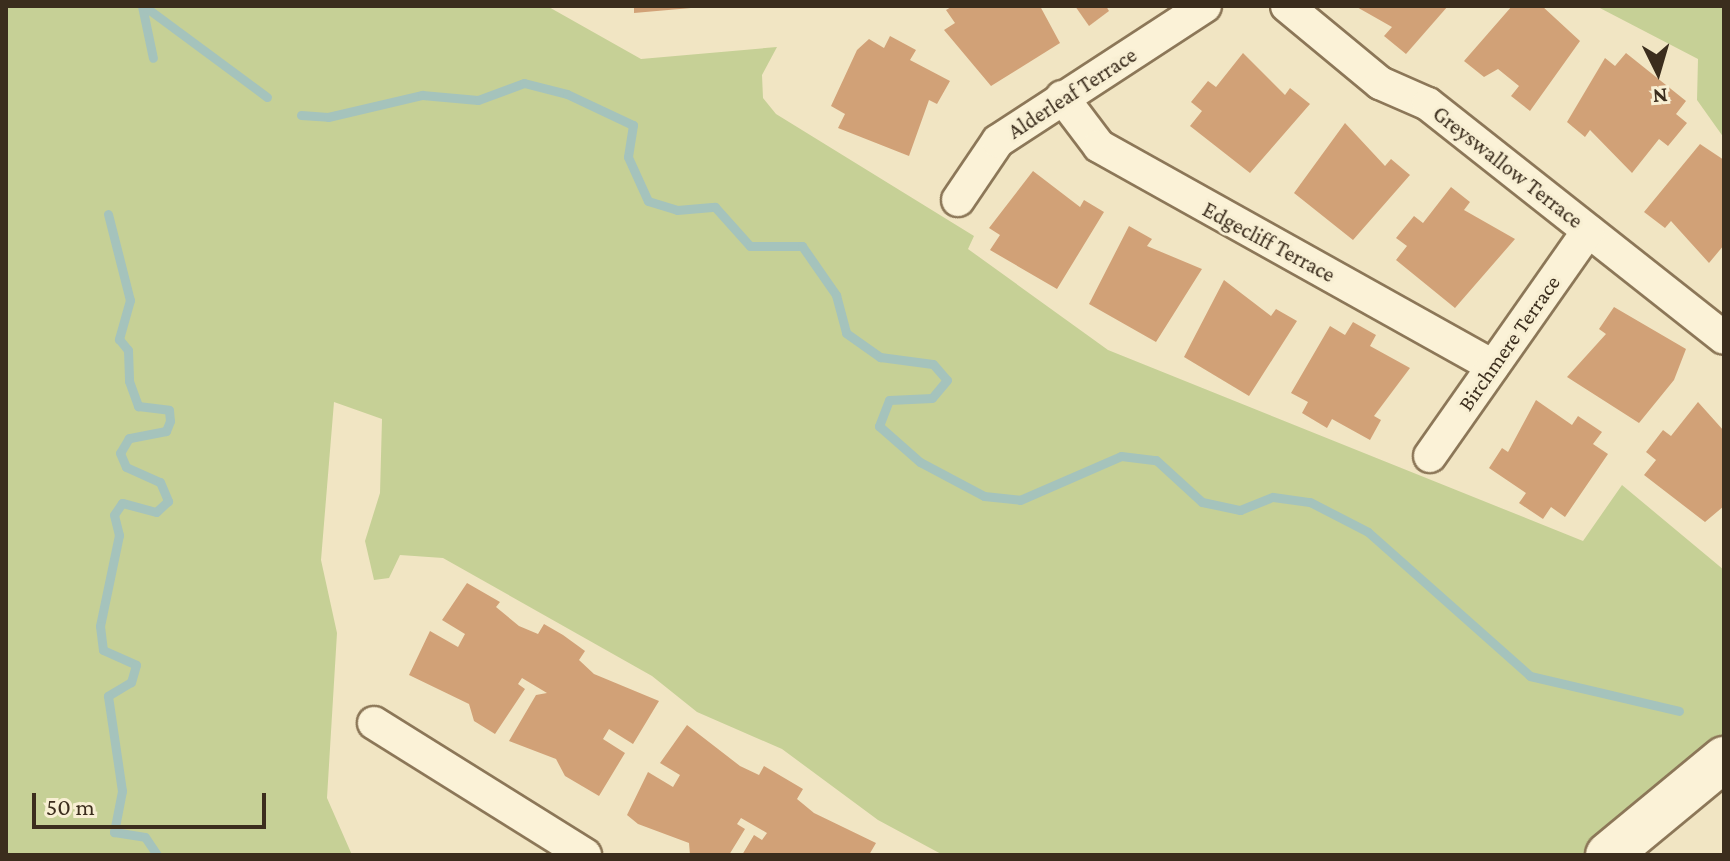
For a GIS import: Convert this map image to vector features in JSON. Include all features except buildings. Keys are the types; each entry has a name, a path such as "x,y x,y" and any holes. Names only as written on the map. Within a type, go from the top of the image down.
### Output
{"main road":[{"path":"1608,855 1724,759"}],"street":[{"name":"Alderleaf Terrace","path":"958,200 998,141 1205,6"},
{"name":"Greyswallow Terrace","path":"1287,6 1380,83 1428,104 1724,338"},
{"name":"Edgecliff Terrace","path":"1062,97 1099,146 1493,366"},
{"name":"Birchmere Terrace","path":"1430,456 1588,231"},
{"path":"374,723 585,855"}],"green space":[{"path":"6,6 547,6 641,59 777,47 762,75 763,98 776,114 974,236 968,249 1108,350 1583,541 1622,485 1724,570 1724,739 1582,855 943,855 878,820 782,749 697,712 652,676 443,558 400,555 389,578 374,580 365,541 380,493 382,419 334,402 321,560 337,633 327,798 352,855 6,855"},
{"path":"1596,6 1724,8 1724,138 1697,100 1698,59"}],"waterway":[{"path":"142,6 153,58"},
{"path":"144,6 267,97"},
{"path":"301,115 328,117 422,95 478,100 524,83 567,94 633,125 628,157 648,201 677,210 715,207 750,246 802,246 836,295 846,333 880,357 933,364 947,380 932,398 889,400 879,426 920,462 984,496 1020,500 1121,456 1156,460 1202,502 1240,510 1273,497 1310,502 1368,532 1530,676 1679,711"},
{"path":"108,214 130,300 119,339 128,350 129,381 138,406 169,410 170,421 166,431 129,438 120,453 126,467 160,482 168,501 156,512 122,503 114,515 119,535 100,626 103,650 136,665 131,682 108,696 122,791 114,832 145,837 157,855"}]}
